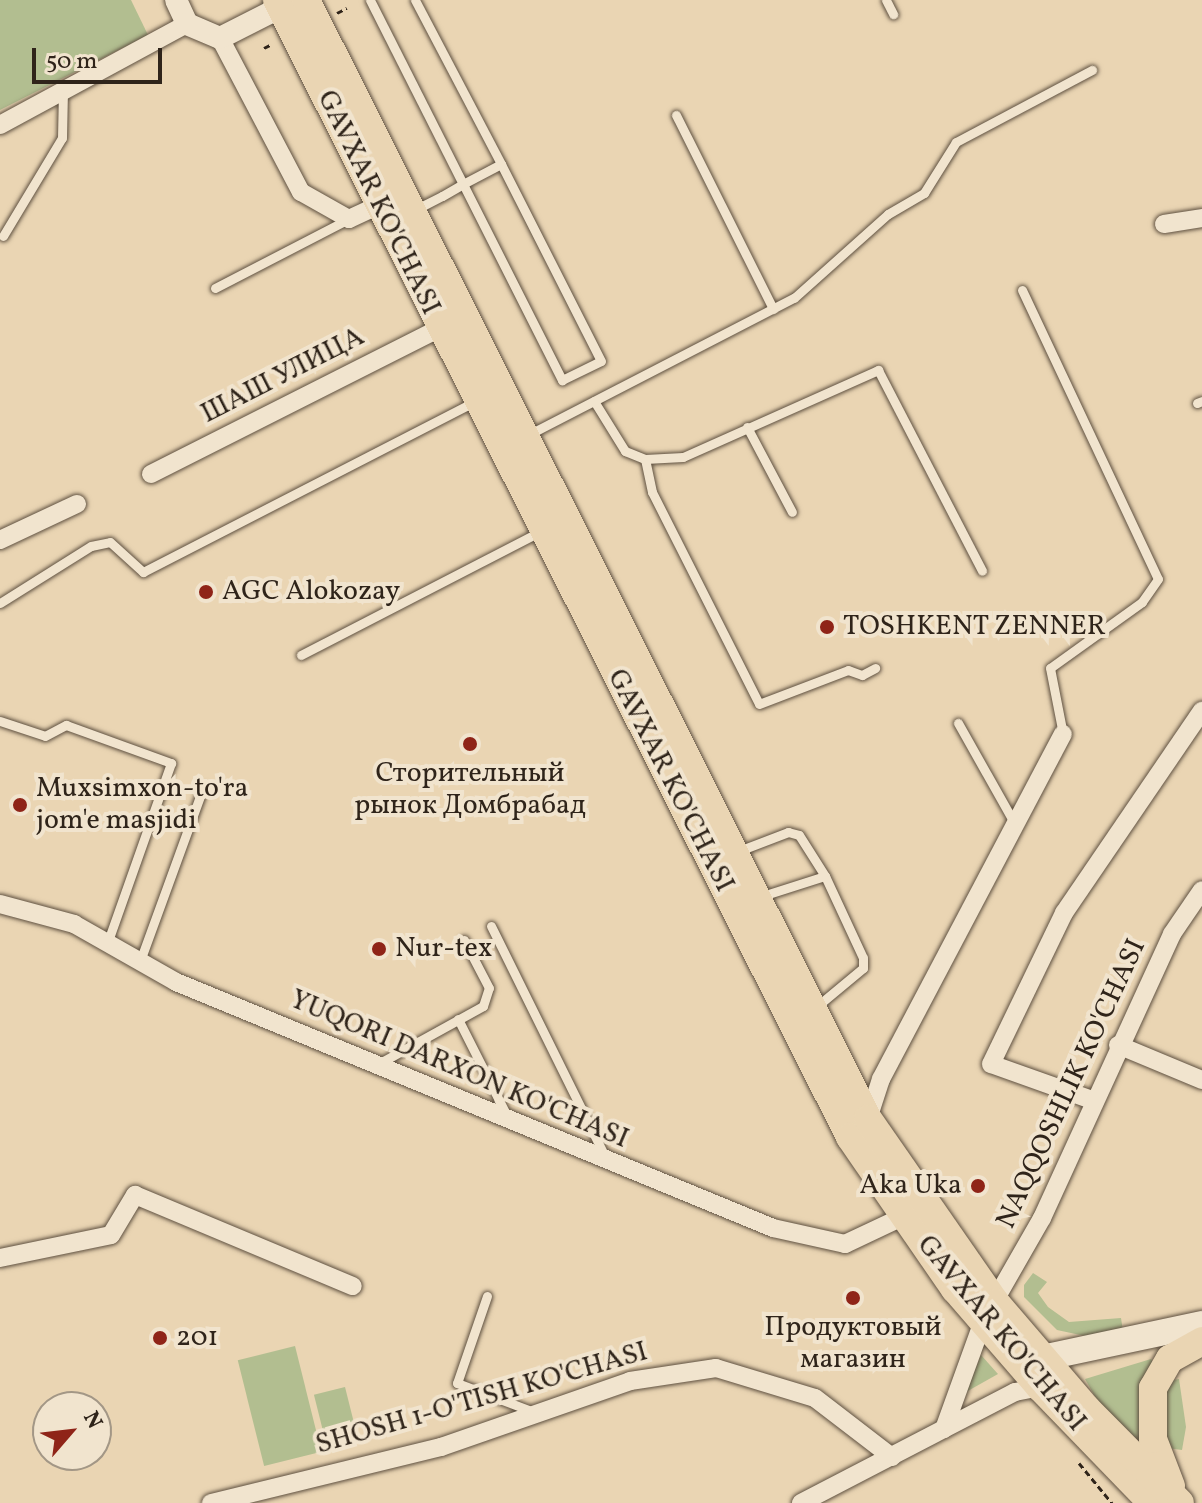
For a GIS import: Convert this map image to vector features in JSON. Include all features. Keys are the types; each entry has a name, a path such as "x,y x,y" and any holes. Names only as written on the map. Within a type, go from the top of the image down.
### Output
{"main road":[{"name":"GAVXAR KO'CHASI","path":"290,2 379,205 501,449 542,530 723,858"},
{"name":"GAVXAR KO'CHASI","path":"290,2 413,211 527,435 723,858 803,1018 850,1137 902,1217 989,1312"},
{"name":"GAVXAR KO'CHASI","path":"803,1018 989,1312 1037,1377 1152,1503"},
{"path":"1037,1377 1087,1350 1202,1324"},
{"path":"1037,1377 1202,1340"},
{"path":"1182,1503 1155,1447 1152,1395 1170,1359 1202,1340"},
{"name":"GAVXAR KO'CHASI","path":"1037,1377 1182,1503"}],"street":[{"path":"176,0 187,24 220,38 293,182 309,199 349,219 379,205"},
{"path":"220,38 290,2"},
{"path":"0,125 63,88 187,24"},
{"path":"1164,224 1202,218"},
{"name":"ШАШ УЛИЦА","path":"151,474 440,328"},
{"path":"0,539 77,504"},
{"path":"1092,1100 991,1064 1064,913 1202,711"},
{"path":"868,1119 881,1079 1063,734"},
{"name":"NAQQOSHLIK KO'CHASI","path":"944,1429 989,1312 1042,1218 1092,1100 1172,934 1202,890"},
{"name":"YUQORI DARXON KO'CHASI","path":"0,904 57,917 108,941 176,982 609,1164 773,1228 837,1245 860,1240 902,1217"},
{"path":"1118,1045 1202,1080"},
{"path":"0,1258 111,1235 135,1195 353,1286"},
{"name":"SHOSH 1-O'TISH KO'CHASI","path":"211,1503 441,1447 630,1381 716,1368 815,1398 892,1457"},
{"path":"801,1503 822,1499 1037,1377"}],"lane":[{"path":"370,0 562,380 601,361 415,0"},
{"path":"886,0 893,14"},
{"path":"501,449 794,298 888,214 924,193 956,142 1092,70"},
{"path":"3,236 62,138 63,88"},
{"path":"676,115 773,309"},
{"path":"413,211 501,164"},
{"path":"215,288 349,219"},
{"path":"1022,290 1158,579 1142,602 1050,668 1063,734"},
{"path":"594,401 625,451 645,459 683,457 878,370 982,571"},
{"path":"0,603 91,546 110,542 143,572 477,400"},
{"path":"747,427 792,512"},
{"path":"645,459 652,492 759,704 848,670 862,675 875,668"},
{"path":"301,655 542,530"},
{"path":"0,721 45,736 66,725 171,763 108,941"},
{"path":"958,723 1015,824"},
{"path":"140,961 203,788"},
{"path":"723,858 788,832 799,835 825,876 863,958 863,968 803,1018"},
{"path":"744,902 825,876"},
{"path":"491,926 609,1164"},
{"path":"375,1066 483,1006 489,988 464,940"},
{"path":"458,1019 510,1120"},
{"path":"487,1296 457,1383 537,1413"}],"path":[{"path":"333,15 347,8"},
{"path":"264,48 270,45"}],"green space":[{"path":"0,0 131,0 148,35 0,110"},
{"path":"1033,1273 1047,1282 1038,1293 1048,1307 1069,1322 1121,1318 1123,1331 1085,1336 1057,1330 1024,1297 1024,1285"},
{"path":"295,1346 321,1452 264,1466 238,1360"},
{"path":"981,1355 998,1374 966,1392"},
{"path":"1151,1359 1146,1448 1097,1400 1085,1379"},
{"path":"1179,1379 1186,1427 1182,1450 1167,1448 1163,1382"},
{"path":"345,1387 359,1441 327,1449 314,1395"}],"place":[{"name":"AGC Alokozay","path":"206,592"},
{"name":"TOSHKENT ZENNER","path":"827,627"},
{"name":"Сторительный рынок Домбрабад","path":"470,744"},
{"name":"Muxsimxon-to'ra jom'e masjidi","path":"20,805"},
{"name":"Nur-tex","path":"379,949"},
{"name":"Aka Uka","path":"978,1186"},
{"name":"Продуктовый магазин","path":"853,1298"},
{"name":"201","path":"160,1338"}]}
